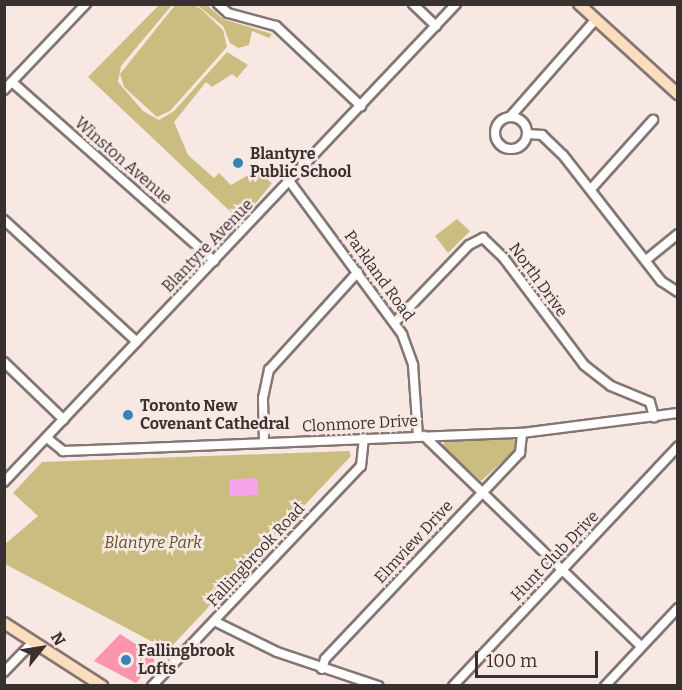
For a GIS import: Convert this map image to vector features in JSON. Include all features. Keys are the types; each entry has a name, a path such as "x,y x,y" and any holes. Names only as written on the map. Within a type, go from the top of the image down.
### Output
{"main road":[{"path":"579,4 678,94"},
{"path":"4,623 102,686"}],"street":[{"path":"4,90 86,4"},
{"path":"218,4 228,13 276,26 361,106"},
{"path":"413,4 436,26"},
{"name":"Blantyre Avenue","path":"4,482 456,4"},
{"path":"528,134 514,149 500,144 497,125 510,117 596,19"},
{"name":"Winston Avenue","path":"12,82 214,261"},
{"path":"510,117 521,120 528,134"},
{"path":"591,189 653,120"},
{"path":"528,134 542,135 591,189 661,281 678,292"},
{"name":"Parkland Road","path":"290,182 396,321 412,361 421,436"},
{"path":"4,220 137,342"},
{"path":"645,260 678,234"},
{"name":"North Drive","path":"396,321 469,245 483,238 503,257 584,365 611,386 650,402 654,417"},
{"path":"264,443 263,398 269,370 358,272"},
{"path":"4,362 64,420"},
{"name":"Clonmore Drive","path":"47,438 63,450 522,433 678,413"},
{"name":"Elmview Drive","path":"322,669 325,659 521,451 522,433"},
{"path":"421,436 564,570 641,646"},
{"name":"Fallingbrook Road","path":"152,686 361,466 364,438"},
{"name":"Hunt Club Drive","path":"453,686 678,446"},
{"path":"605,686 678,609"},
{"path":"214,621 322,669 378,686"},
{"path":"4,672 33,642"}],"green space":[{"path":"176,4 194,5 202,10 223,30 227,47 170,111 157,117 124,87 120,74"},
{"path":"159,5 172,5 121,66 118,82 143,111 159,120 174,111 227,52 248,65 237,78 232,74 212,87 206,82 174,122 188,155 214,178 219,173 231,185 257,170 272,183 243,219 237,212 234,215 88,77"},
{"path":"197,5 207,5 223,19 272,34 269,38 252,31 249,45 238,48 230,43 223,26"},
{"path":"457,219 470,231 448,253 435,236"},
{"path":"513,439 518,441 517,448 481,481 442,446 445,441"},
{"name":"Blantyre Park","path":"349,451 351,456 168,650 5,564 4,545 38,516 13,493 42,462"}],"shaded area":[{"path":"257,478 258,495 230,496 229,479"}],"building":[{"name":"Fallingbrook Lofts","path":"120,634 157,658 136,683 94,661"}],"place":[{"name":"Blantyre Public School","path":"238,163"},
{"name":"Toronto New Covenant Cathedral","path":"128,415"},
{"name":"Fallingbrook Lofts","path":"126,660"}]}
